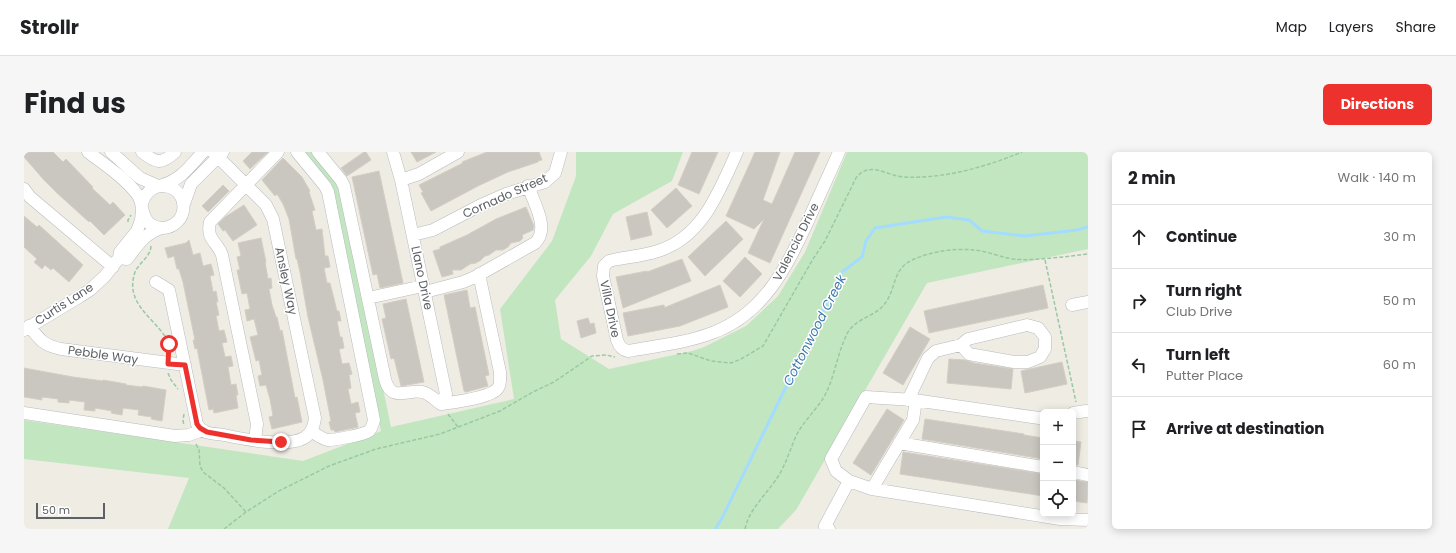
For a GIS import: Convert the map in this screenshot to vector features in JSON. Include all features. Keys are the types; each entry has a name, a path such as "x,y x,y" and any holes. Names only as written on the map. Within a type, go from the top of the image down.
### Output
{"street":[{"path":"88,152 138,195 139,208 147,221 161,228 172,226 176,223 182,214 191,184 218,153"},
{"path":"111,152 140,178 149,183 176,190 180,194 184,204"},
{"path":"142,152 158,162 168,159 175,152"},
{"path":"139,208 143,198 149,190 173,182 182,175 203,152"},
{"path":"255,440 257,424 222,255 218,247 211,239 209,228 210,222 278,152"},
{"path":"24,413 175,436 198,431 255,440 281,442 305,438 311,431 321,438 328,440 365,433 372,428 374,420 328,192 325,186 297,152"},
{"path":"318,152 341,180 344,186 386,384 389,389 398,394 424,392 441,404 485,395 494,392 499,386 500,372 479,274"},
{"name":"Llano Drive","path":"393,152 401,180 446,394 441,404"},
{"path":"401,180 419,174 458,152"},
{"name":"Cornado Street","path":"413,235 433,230 481,205 528,186 545,182 551,178 557,167 561,152"},
{"name":"Villa Drive","path":"619,353 603,276 604,266 606,263 613,260 657,252 676,243 688,234 714,202 737,152"},
{"name":"Valencia Drive","path":"619,353 700,337 721,329 752,308 770,290 785,268 839,152"},
{"name":"Ansley Way","path":"218,153 266,205 273,219 314,418 314,424 311,431"},
{"path":"368,298 463,282 535,243 539,240 542,234 541,222 528,186"},
{"path":"24,189 30,197 116,262"},
{"name":"Curtis Lane","path":"139,208 141,234"},
{"name":"Curtis Lane","path":"27,328 90,290 116,262 120,252 141,234 161,228"},
{"path":"156,282 169,290 198,431"},
{"path":"1072,305 1088,302"},
{"path":"872,489 913,420 912,400 928,358 936,351 961,345 968,339 1027,325 1038,328 1045,337 1045,349 1040,357 1028,362 1014,362 969,354 961,345"},
{"name":"Pebble Way","path":"27,328 41,342 61,349 185,365"},
{"path":"1040,417 912,400 866,396 831,459 836,471 849,481 872,489 1060,519 1088,520"},
{"path":"899,443 1040,467"},
{"path":"1076,473 1088,475"},
{"path":"829,529 825,526 849,481"}],"path":[{"path":"673,355 688,353 711,361 731,363 763,346 813,259 825,242 856,178 862,172 871,170 902,177 933,177 965,171 999,161 1022,152"},
{"path":"139,208 130,216 128,222 150,243 151,248 135,272 133,280 135,298 150,319 167,338 169,344"},
{"path":"745,529 746,522 755,507 778,477 797,434 823,399 831,383 840,352 849,331 861,320 882,307 888,299 899,270 916,258 948,251 975,250 1012,259 1045,260 1088,254"},
{"path":"1045,260 1083,414"},
{"path":"224,529 246,512 277,492 329,466 376,449 431,437 500,411 557,380 592,356 619,353"},
{"path":"168,364 168,377 180,392"},
{"path":"441,404 458,427"},
{"path":"184,412 183,424 198,431 200,466 203,472 224,488 246,512"}],"green space":[{"path":"300,152 314,152 341,185 391,427 514,399 500,309 552,241 576,176 576,152 683,152 672,181 613,214 591,256 555,300 561,339 609,369 692,351 704,347 746,326 778,296 805,252 847,152 1088,152 1088,249 927,283 796,510 778,529 168,529 189,478 24,459 24,420 303,461 381,431 330,189"}],"building":[{"path":"24,152 53,152 63,162 66,159 93,187 92,188 110,205 113,202 125,215 104,235 44,180 24,157"},
{"path":"252,152 268,152 250,169 243,161"},
{"path":"366,152 371,160 347,176 341,168"},
{"path":"411,152 436,152 417,162"},
{"path":"487,152 539,152 542,160 508,172 431,211 421,193 423,192 419,185 463,163 462,162"},
{"path":"692,152 718,152 699,194 678,185"},
{"path":"755,152 780,152 763,200 772,204 795,152 820,152 770,263 748,253 764,219 754,229 726,216"},
{"path":"283,158 302,177 310,191 309,192 315,210 312,211 316,230 322,229 325,256 328,256 330,267 324,268 327,283 330,283 337,311 339,311 341,321 337,321 344,348 339,349 342,364 349,363 352,374 349,375 351,388 348,389 351,404 358,402 360,412 355,413 358,427 335,432 334,430 331,430 329,422 331,421 323,380 308,317 289,219 277,194 275,196 262,180"},
{"path":"379,171 403,283 380,288 377,274 373,275 352,177"},
{"path":"223,185 229,191 208,212 202,206"},
{"path":"676,188 692,206 667,228 651,210"},
{"path":"244,205 257,225 233,241 225,230 223,231 218,224 225,217"},
{"path":"526,207 534,226 533,230 522,235 523,238 520,241 511,243 503,250 496,250 476,263 470,264 461,270 452,270 453,274 442,277 433,251 440,249 440,247 467,235 496,219"},
{"path":"647,212 652,235 631,240 626,217"},
{"path":"24,216 37,227 39,225 83,265 69,282 53,268 51,270 45,265 42,269 34,262 37,259 24,247"},
{"path":"726,221 743,239 705,276 688,257"},
{"path":"261,238 268,279 271,278 272,288 269,289 272,305 277,317 280,331 282,330 295,398 297,397 302,422 272,429 269,417 273,416 270,399 266,385 260,386 258,376 262,375 259,360 256,361 250,337 258,335 254,319 247,321 245,310 250,309 247,293 242,294 237,270 240,270 237,257 241,256 238,243"},
{"path":"189,240 193,255 200,253 203,266 211,264 214,275 210,276 213,292 216,291 218,302 216,302 219,315 216,316 219,331 224,330 227,342 222,343 225,357 231,356 233,366 228,367 231,385 236,384 238,408 214,413 213,409 209,410 197,348 195,349 193,340 195,340 183,282 179,269 177,269 174,256 168,258 165,248 186,243"},
{"path":"745,257 762,274 740,297 723,281"},
{"path":"682,259 691,281 623,308 616,277 647,272"},
{"path":"720,285 728,307 680,326 628,336 623,313 664,305 665,308"},
{"path":"1043,285 1048,308 929,333 924,311"},
{"path":"467,290 470,308 475,307 489,375 485,376 488,386 466,392 464,391 444,295"},
{"path":"406,299 424,382 401,386 394,358 391,359 382,319 386,318 383,304"},
{"path":"588,318 590,324 594,323 596,333 581,338 577,321"},
{"path":"910,327 930,339 903,385 883,373"},
{"path":"949,359 965,360 974,363 1013,369 1011,389 947,383"},
{"path":"1062,362 1067,384 1025,393 1021,371"},
{"path":"24,368 73,377 166,390 162,421 151,419 152,417 138,415 139,410 123,408 122,415 111,413 112,411 95,408 95,411 84,410 85,402 69,400 69,403 58,402 58,399 42,397 42,400 24,397"},
{"path":"887,409 904,420 871,475 853,463"},
{"path":"925,419 1024,434 1040,438 1040,459 922,439"},
{"path":"1076,441 1081,442 1078,465 1076,465"},
{"path":"903,452 1040,474 1040,496 900,474"},
{"path":"1076,480 1088,482 1087,503 1076,501"}],"waterway":[{"name":"Cottonwood Creek","path":"715,529 722,518 842,272 862,257 866,241 875,228 946,217 969,220 982,231 1025,236 1077,230 1088,227"}],"route":[{"path":"169,344 168,364 185,365 197,424 200,428 207,432 251,440 281,442"}]}
